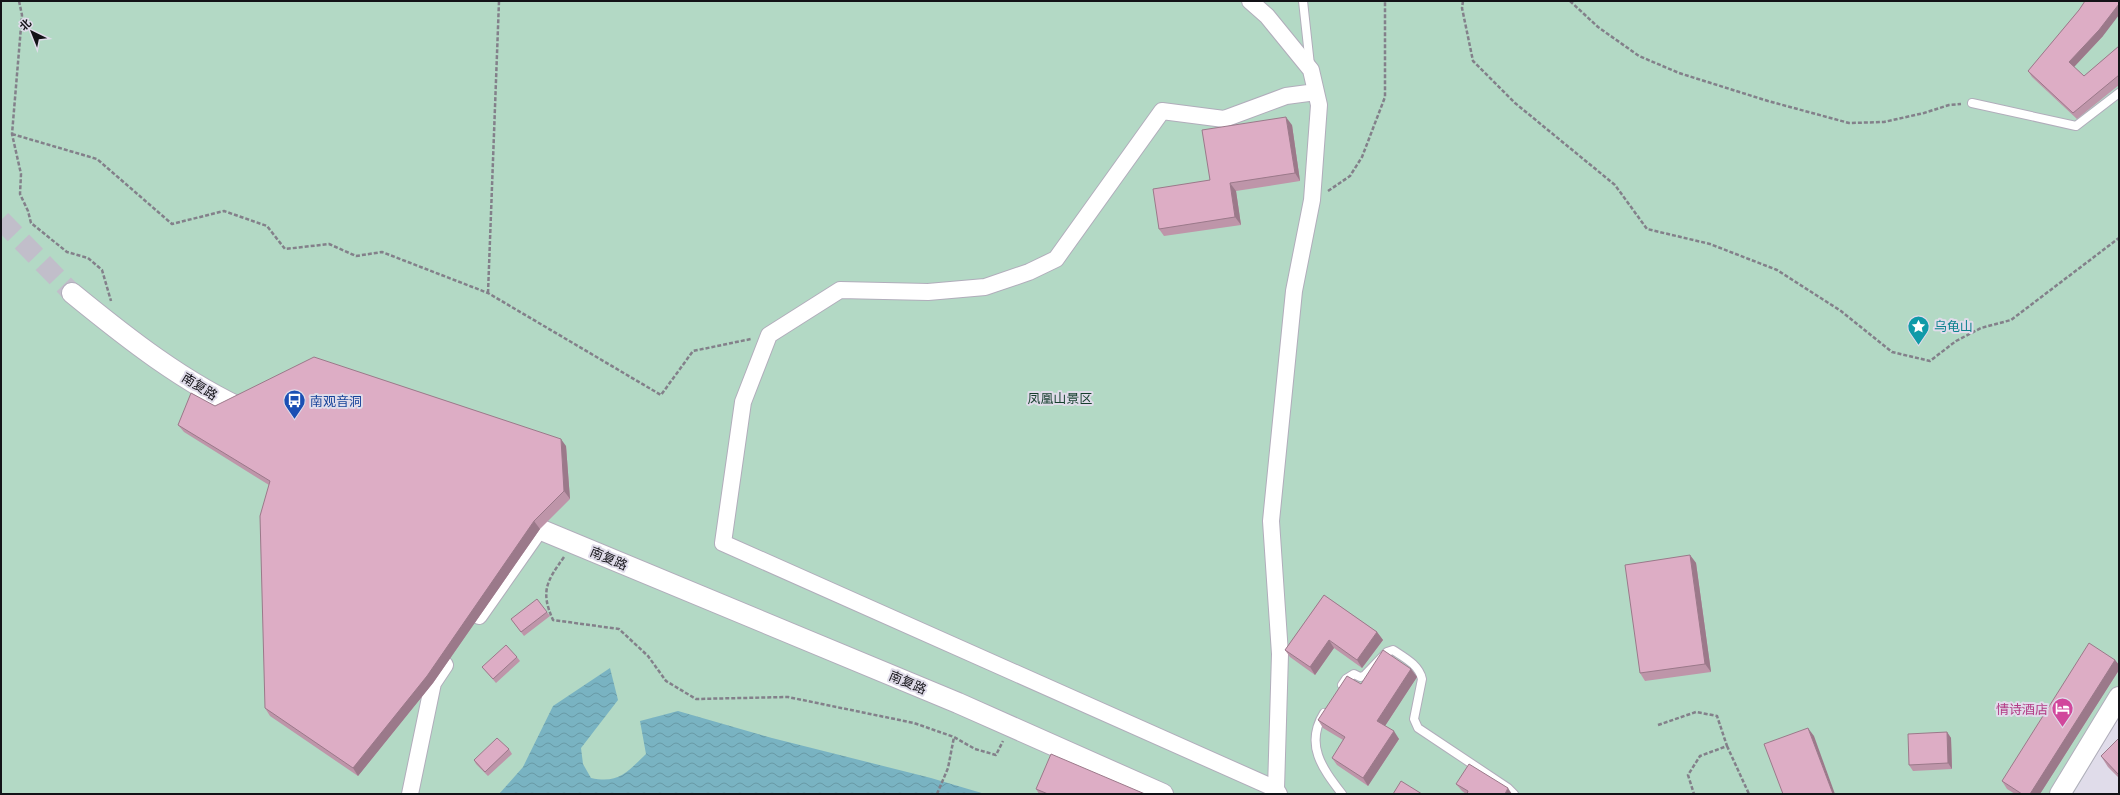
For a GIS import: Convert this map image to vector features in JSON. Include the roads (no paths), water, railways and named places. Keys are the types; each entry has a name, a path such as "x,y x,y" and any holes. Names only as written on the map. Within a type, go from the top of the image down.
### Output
{"street":[{"path":"1250,1 1268,16 1311,70 1319,105 1312,200 1294,291 1271,521 1280,654 1278,792 723,543 743,402 769,335 840,290 928,292 985,287 1029,272 1056,259 1162,111 1224,120 1286,96 1316,92"},
{"name":"南复路","path":"72,293 136,345 226,402 262,418"},
{"name":"南复路","path":"496,512 958,702 1163,794"},
{"path":"468,632 540,529"},
{"path":"410,794 430,680 455,651"},
{"path":"2060,794 2119,697"}],"lane":[{"path":"1303,1 1311,70"},
{"path":"1972,103 2076,126 2119,93"},
{"path":"1339,690 1346,679 1354,674 1360,677 1364,676 1387,652 1393,650 1416,666 1421,673 1422,679 1414,719 1418,728 1508,788 1514,794"},
{"path":"1328,708 1320,720 1316,735 1316,752 1323,769 1342,794"}],"water":[{"path":"610,668 618,700 581,748 583,764 591,778 616,778 628,771 646,754 640,721 678,711 772,738 931,778 985,794 499,794 523,767 553,706"}],"tunnel":[{"path":"1,220 72,293"}],"place":[{"name":"乌龟山","path":"1918,346"},
{"name":"南观音洞","path":"295,420"},
{"name":"情诗酒店","path":"2063,728"}],"park label":[{"name":"凤凰山景区","path":"1060,398"}]}
